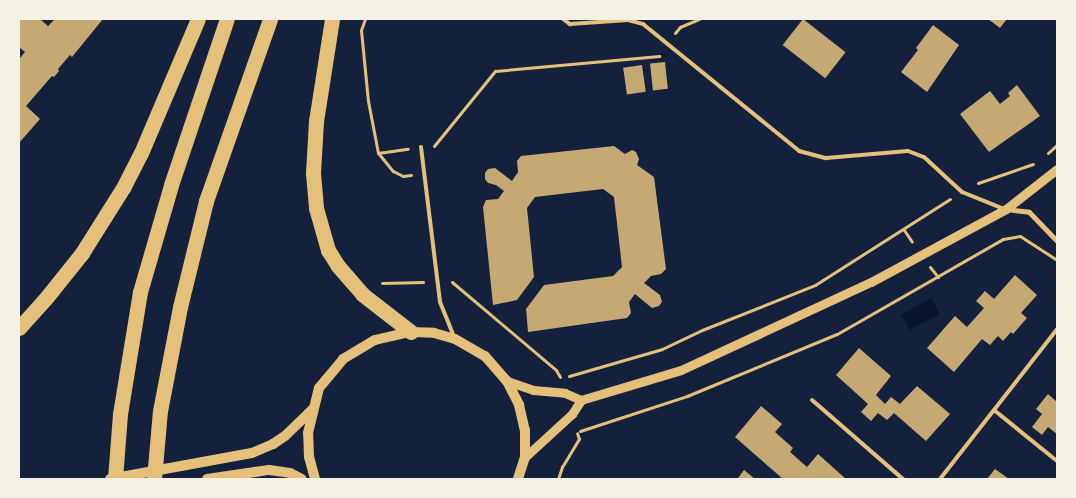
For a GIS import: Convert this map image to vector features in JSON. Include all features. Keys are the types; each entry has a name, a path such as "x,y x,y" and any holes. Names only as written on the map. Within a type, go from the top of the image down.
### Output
{"highway":[{"path":"19,328 82,253 123,188 141,153 198,19"},
{"path":"115,479 120,414 140,292 191,122 227,19"},
{"path":"154,479 160,411 180,307 206,201 270,19"},
{"path":"332,19 316,121 313,172 316,208 328,250 362,294 411,332"}],"main road":[{"path":"315,479 309,457 308,441 313,408 320,388 343,359 375,340 411,332 434,333 455,339 485,356 507,381 519,404 523,422 525,457 518,479"},
{"path":"110,479 252,454 273,444 313,408"},
{"path":"207,479 269,470 290,473 302,479"}],"street":[{"path":"507,381 533,390 565,393 581,400 681,370 871,282 1006,209 1057,169"},
{"path":"1006,209 1029,212 1057,241"},
{"path":"525,457 572,414 581,400"}],"lane":[{"path":"563,19 570,24 628,20 643,24 665,44 799,151 826,158 908,151 924,156 962,192 1006,209"},
{"path":"421,147 440,302 455,339"},
{"path":"940,479 1057,329"},
{"path":"812,400 903,479"},
{"path":"994,410 1057,461"}],"path":[{"path":"365,19 361,30 368,101 378,153 393,171 403,176 425,175"},
{"path":"378,153 434,146 495,71 659,56 665,44 680,27 699,19"},
{"path":"1043,157 1057,145"},
{"path":"362,294 377,284 452,282 556,370 561,379 662,349 702,330 815,285 962,192 984,180 1011,173 1035,163"},
{"path":"558,479 562,467 579,439 577,432 687,396 837,334 1003,239 1020,236 1057,260"}],"water":[{"path":"931,298 940,314 910,330 901,314"}],"building":[{"path":"19,19 40,19 48,26 55,19 103,19 72,57 70,55 54,77 52,76 26,106 40,119 19,143 19,59 25,52 19,47"},
{"path":"803,19 846,52 825,78 783,45"},
{"path":"988,19 1007,19 1000,28"},
{"path":"933,25 959,45 927,92 901,72 918,50 916,48"},
{"path":"665,62 668,89 653,90 650,64"},
{"path":"642,65 646,92 627,94 623,68"},
{"path":"1017,85 1040,116 989,152 960,114 990,91 1000,104 1010,96 1008,93"},
{"path":"614,146 625,154 632,150 636,152 639,159 637,165 654,177 666,269 661,274 651,276 644,283 660,295 662,302 659,306 652,308 635,294 629,302 631,313 627,318 528,332 526,309 544,285 613,276 622,267 614,197 603,189 535,197 527,208 534,277 517,300 493,305 483,207 486,200 498,199 504,191 496,185 488,183 485,179 485,173 488,169 495,168 512,181 518,172 517,161 521,156"},
{"path":"1015,275 1037,295 1021,313 1027,318 1013,334 1011,332 1003,341 998,336 990,345 982,339 954,372 927,348 955,316 967,327 984,308 976,301 985,291 994,299"},
{"path":"859,348 891,376 876,395 885,404 891,397 900,404 917,386 950,414 926,441 894,413 887,420 878,413 871,421 861,412 868,404 836,375"},
{"path":"1048,394 1057,402 1057,434 1048,427 1042,435 1032,427 1042,414 1036,409"},
{"path":"761,406 782,424 775,432 793,448 790,452 807,467 818,454 846,479 783,479 735,437"},
{"path":"995,469 1009,479 987,479"},
{"path":"744,470 755,479 738,478"}]}
